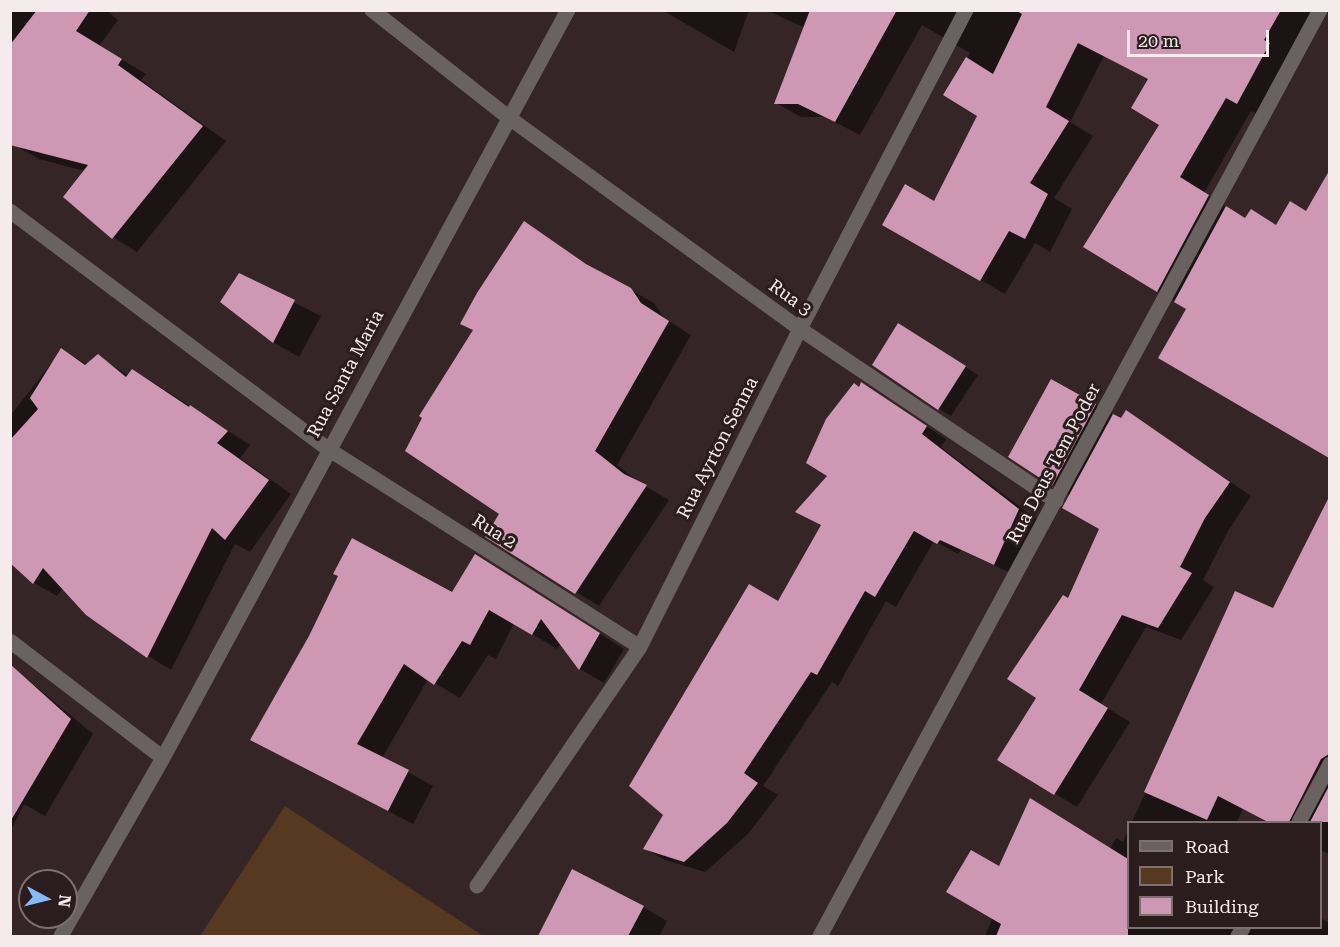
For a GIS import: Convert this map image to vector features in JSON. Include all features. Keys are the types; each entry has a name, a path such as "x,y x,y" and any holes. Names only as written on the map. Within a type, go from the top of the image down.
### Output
{"street":[{"name":"Rua 3","path":"372,10 508,117 800,329 1056,501"},
{"name":"Rua Santa Maria","path":"61,936 163,758 328,449 568,10"},
{"name":"Rua Ayrton Senna","path":"477,886 640,647 800,329 966,10"},
{"name":"Rua Deus Tem Poder","path":"820,936 1320,10"},
{"name":"Rua 2","path":"10,211 328,449 640,647"},
{"path":"10,641 163,758"},
{"path":"1300,821 1329,764"}],"green space":[{"path":"285,806 483,936 200,936"}],"building":[{"path":"37,10 90,10 76,31 122,59 118,65 203,126 112,239 63,197 88,165 10,145 10,45"},
{"path":"810,10 897,10 835,122 798,104 774,104"},
{"path":"1015,10 1281,10 1264,40 1270,43 1237,104 1226,98 1180,177 1209,195 1157,292 1083,247 1159,125 1131,108 1148,79 1078,43 1046,107 1069,121 1030,183 1048,194 1025,239 1009,231 980,281 882,225 905,184 934,201 977,116 943,95 966,57 993,74 1022,14"},
{"path":"1329,171 1329,458 1158,358 1186,309 1174,302 1226,206 1245,218 1251,209 1276,225 1290,201 1306,211"},
{"path":"524,221 586,264 631,288 641,303 669,321 595,451 624,474 647,485 575,594 485,537 499,514 405,451 422,418 419,416 473,330 460,324 477,293"},
{"path":"239,273 295,300 273,343 220,302"},
{"path":"898,323 966,366 938,410 872,365"},
{"path":"61,348 85,365 98,354 126,377 132,369 189,407 190,405 228,431 217,443 269,480 225,540 212,528 147,658 86,615 43,568 33,584 10,563 10,440 38,409 30,398"},
{"path":"1051,379 1096,404 1052,486 1008,457"},
{"path":"861,382 927,426 922,434 1019,509 994,565 940,540 937,544 914,531 875,597 865,591 817,675 811,672 744,773 758,783 727,823 684,862 643,849 663,815 629,786 749,584 778,601 821,525 795,512 827,476 806,463 826,419 854,383 859,387"},
{"path":"1126,410 1230,482 1205,518 1180,567 1192,573 1158,628 1122,615 1079,690 1108,708 1054,795 997,760 1036,698 1007,679 1063,595 1068,598 1099,529 1062,508 1113,414 1121,418"},
{"path":"1329,497 1329,754 1321,759 1290,821 1266,821 1218,796 1207,820 1144,792 1235,591 1273,608"},
{"path":"352,538 452,592 475,554 600,633 579,670 541,619 532,635 489,610 470,645 462,641 434,685 404,664 357,744 409,770 388,811 250,740 309,636 338,576 333,574"},
{"path":"10,664 71,719 10,822"},
{"path":"1329,786 1329,822 1311,821"},
{"path":"1030,798 1127,858 1128,936 996,936 1001,924 946,892 971,850 999,866"},
{"path":"572,869 644,906 628,936 538,936"}]}
